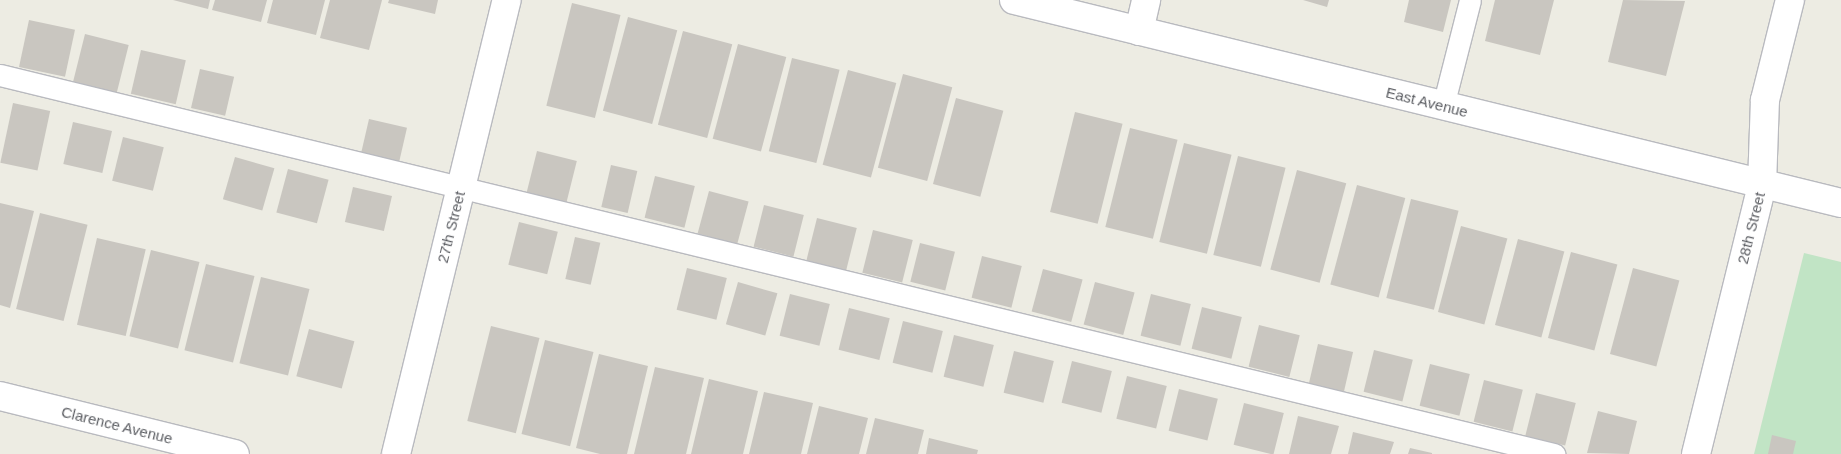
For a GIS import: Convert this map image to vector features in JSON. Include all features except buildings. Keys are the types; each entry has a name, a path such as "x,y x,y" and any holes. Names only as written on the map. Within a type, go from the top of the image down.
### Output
{"street":[{"name":"27th Street","path":"396,454 507,0"},
{"name":"East Avenue","path":"1014,0 1841,203"},
{"path":"1139,31 1146,0"},
{"name":"28th Street","path":"1696,454 1762,185 1765,100 1790,0"},
{"name":"Clarence Avenue","path":"0,396 235,454"}],"lane":[{"path":"1444,106 1470,0"},
{"path":"0,75 460,189 1554,454"}],"green space":[{"path":"1804,253 1841,262 1841,454 1754,454"}]}
